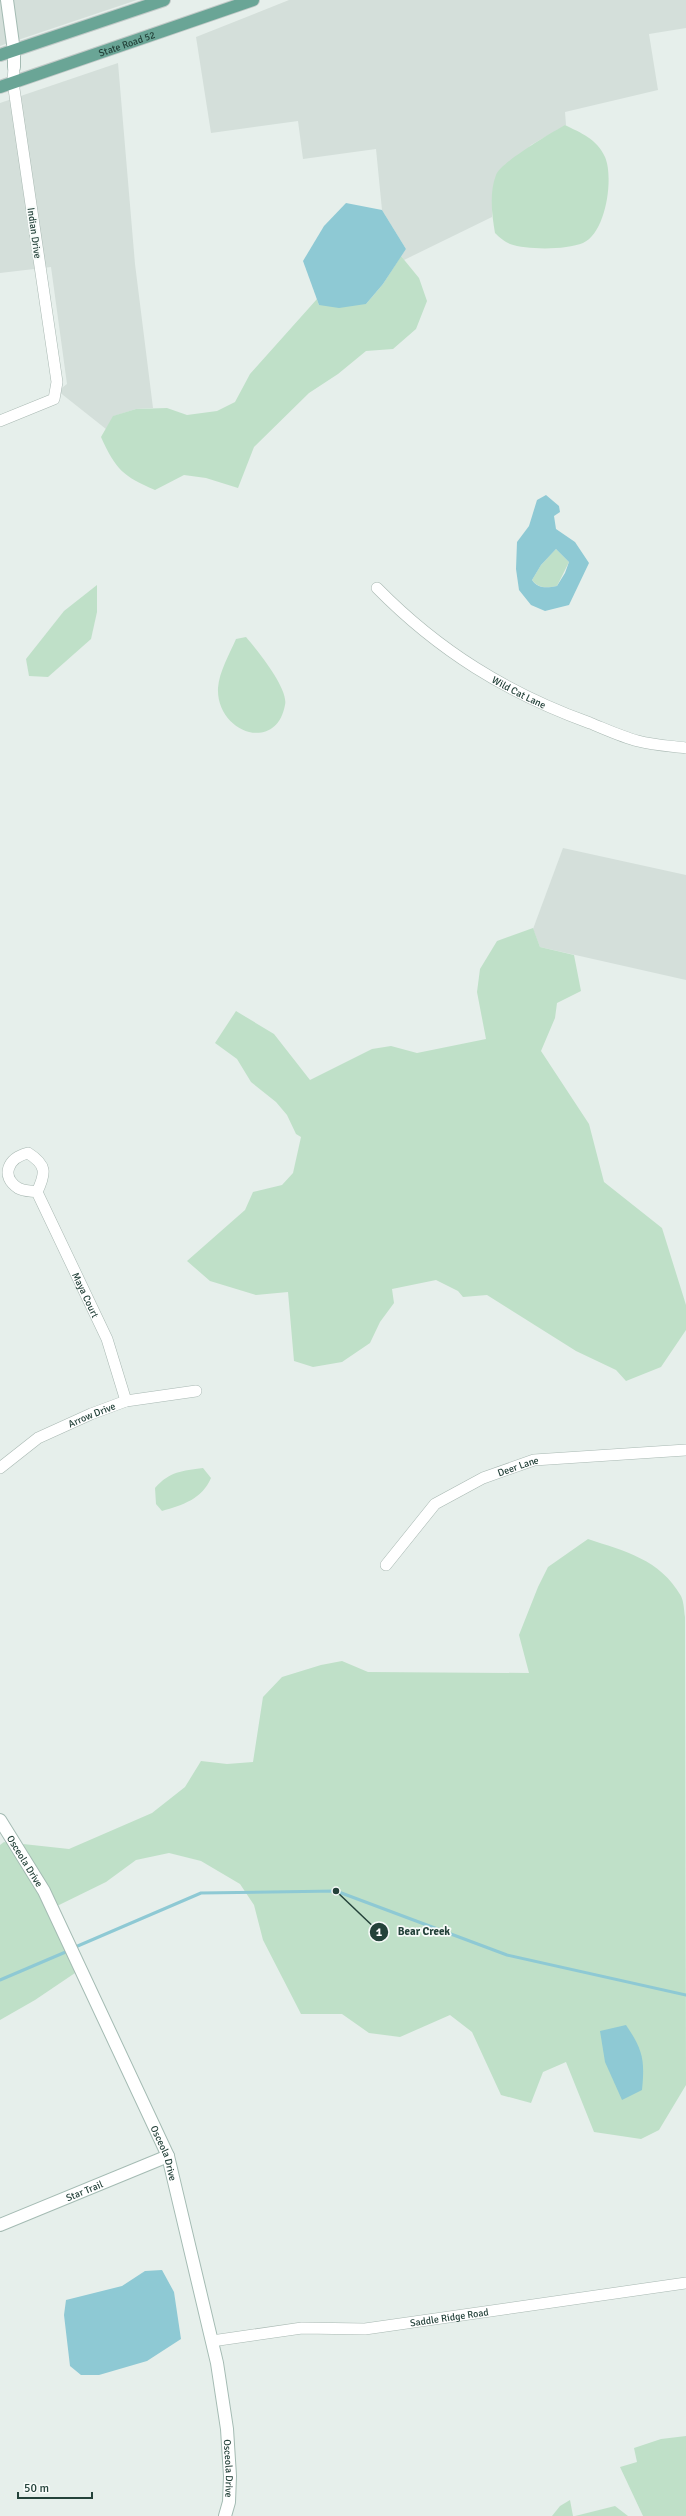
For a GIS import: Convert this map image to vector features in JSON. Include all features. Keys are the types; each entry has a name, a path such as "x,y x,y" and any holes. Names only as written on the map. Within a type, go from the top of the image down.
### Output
{"main road":[{"path":"0,55 164,0"},
{"name":"State Road 52","path":"0,87 253,0"}],"street":[{"path":"7,0 14,51 14,68"},
{"name":"Indian Drive","path":"0,422 54,399 57,382 13,82 14,68"},
{"name":"Wild Cat Lane","path":"377,588 419,628 469,666 511,690 554,710 638,741 686,748"},
{"name":"Maya Court","path":"37,1192 107,1339 126,1401"},
{"name":"Arrow Drive","path":"0,1468 38,1438 126,1401 196,1391"},
{"name":"Deer Lane","path":"386,1565 435,1504 483,1478 534,1460 686,1450"},
{"name":"Osceola Drive","path":"0,1820 44,1891 168,2156 212,2341 227,2429 230,2476 229,2502 225,2516"},
{"name":"Star Trail","path":"0,2225 168,2156"},
{"name":"Saddle Ridge Road","path":"212,2341 302,2328 365,2329 686,2283"}],"shaded area":[{"path":"0,0 2,0 8,43 0,46"},
{"path":"12,0 137,0 18,40"},
{"path":"289,0 686,0 686,28 649,34 658,90 565,112 566,125 531,145 493,191 492,217 404,260 401,256 406,249 382,210 376,149 303,159 298,121 211,133 196,37"},
{"path":"118,63 135,264 153,408 136,409 114,416 106,429 58,391 67,384 51,267 0,273 0,103"},
{"path":"563,848 686,875 686,980 540,947 533,929"}],"green space":[{"path":"565,125 593,141 602,151 608,166 609,178 606,204 597,228 591,237 583,243 567,247 536,248 517,246 508,243 495,233 492,211 492,189 496,175 500,169 516,156"},
{"path":"401,256 419,278 427,301 416,329 393,349 366,351 338,374 309,393 254,447 238,488 206,478 184,475 155,490 128,476 116,465 101,437 113,416 136,409 167,408 187,415 217,411 235,402 250,374 317,299 319,305 366,304 383,284"},
{"path":"556,549 569,562 557,586 547,587 537,585 532,580 541,565"},
{"path":"97,585 97,612 91,639 48,677 29,676 26,659 64,611"},
{"path":"246,637 271,670 282,689 285,698 285,705 279,720 270,729 259,733 247,731 236,726 226,716 220,703 218,688 223,669 236,639"},
{"path":"533,928 540,947 574,955 581,991 557,1003 555,1018 541,1051 589,1124 604,1182 662,1228 686,1305 686,1330 661,1367 626,1381 616,1370 576,1351 487,1295 463,1297 458,1291 436,1280 392,1289 394,1303 380,1322 370,1343 342,1362 313,1367 294,1361 288,1292 256,1295 210,1281 187,1261 245,1210 253,1192 282,1185 293,1173 301,1137 296,1134 287,1115 276,1102 251,1082 237,1059 215,1043 236,1011 274,1034 310,1080 372,1049 391,1046 417,1053 486,1039 477,992 480,969 497,941"},
{"path":"203,1468 211,1478 202,1491 191,1500 162,1511 156,1504 155,1488 171,1475 183,1471"},
{"path":"588,1539 628,1553 652,1565 663,1573 672,1583 681,1596 684,1606 686,2085 659,2130 641,2139 594,2132 566,2062 543,2072 531,2103 501,2095 472,2032 450,2015 400,2037 369,2033 342,2014 301,2014 263,1940 254,1905 240,1884 201,1861 169,1853 136,1860 106,1882 57,1906 23,1844 69,1849 152,1813 185,1787 201,1761 227,1764 253,1762 263,1697 282,1677 321,1665 342,1661 368,1672 529,1673 519,1635 538,1587 548,1567"},
{"path":"4,1842 10,1843 40,1894 75,1973 35,2000 0,2020 0,1845"},
{"path":"686,2436 686,2516 643,2516 620,2467 637,2462 634,2448 661,2439"},
{"path":"570,2500 573,2516 552,2516 560,2506"},
{"path":"615,2506 628,2516 575,2516"}],"water":[{"path":"346,203 382,210 406,249 383,284 366,304 339,308 319,305 303,261 324,226"},
{"path":"546,495 559,506 560,512 554,516 556,529 575,542 589,563 569,605 545,611 531,605 519,590 516,569 517,542 529,526 537,500","holes":["556,549 569,562 565,573 557,586 543,587 537,585 532,580 541,565"]},
{"path":"626,2025 636,2041 642,2056 643,2080 642,2090 622,2100 605,2062 600,2031"},
{"path":"162,2270 174,2292 181,2339 147,2361 99,2375 81,2375 70,2366 64,2315 66,2300 122,2286 145,2271"}],"waterway":[{"path":"73,1948 201,1893 336,1891 507,1955 686,1995"},
{"path":"0,1980 68,1951"}],"place":[{"name":"Bear Creek","path":"336,1891"}]}
